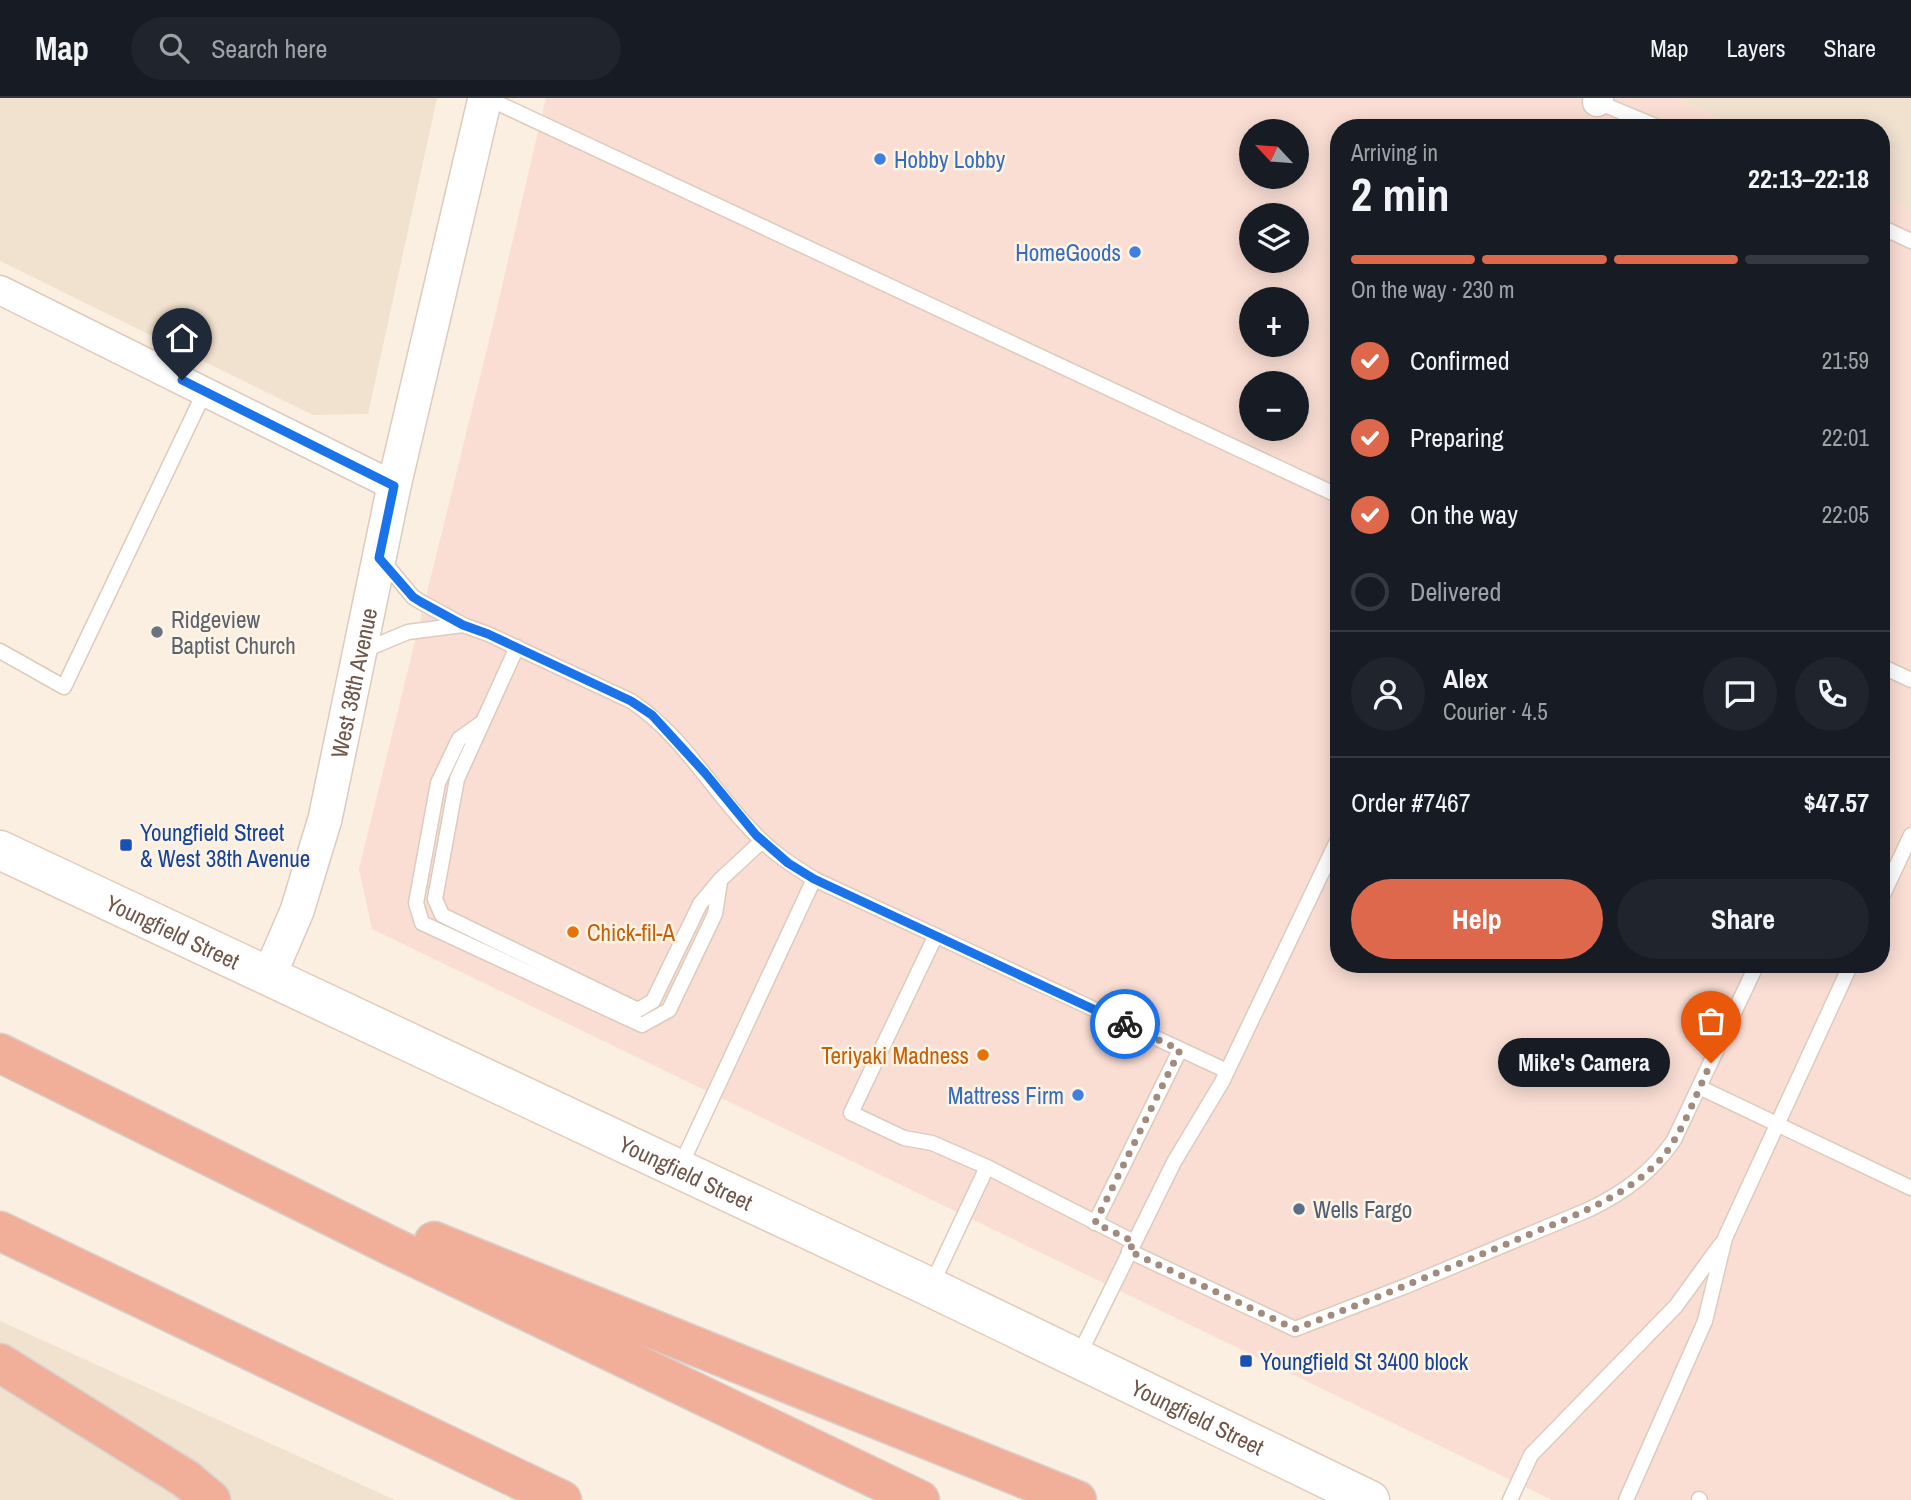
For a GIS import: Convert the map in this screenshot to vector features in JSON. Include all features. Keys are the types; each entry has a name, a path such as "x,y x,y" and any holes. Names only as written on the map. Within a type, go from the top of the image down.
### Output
{"highway":[{"path":"0,1053 395,1248 920,1500"},
{"path":"159,1130 1077,1500"},
{"path":"0,1231 562,1500"},
{"path":"0,1363 186,1479 211,1500"}],"main road":[{"name":"Youngfield Street","path":"0,850 930,1287 1370,1500"}],"street":[{"name":"West 38th Avenue","path":"268,976 300,904 325,820 394,486 486,98"},
{"path":"0,290 394,486"}],"lane":[{"path":"486,98 1330,492"},
{"path":"1595,99 1640,119"},
{"path":"1890,231 1911,241"},
{"path":"0,651 64,687 205,391"},
{"path":"379,558 413,597 463,625 517,647 631,701 652,715 762,841 788,863 814,879 1227,1071"},
{"path":"360,652 408,632 463,625"},
{"path":"517,647 457,779 435,899 442,915 638,1010 653,1001 701,904 720,880 762,841"},
{"path":"1890,670 1911,680"},
{"path":"483,722 459,739 438,783 416,903 422,923 642,1025 669,1010 716,914 720,880"},
{"path":"1890,880 1911,835"},
{"path":"1077,1358 1174,1162 1227,1071 1330,856"},
{"path":"679,1169 814,879"},
{"path":"935,937 851,1113 904,1138 932,1143 1055,1200 1132,1246 1295,1329 1406,1286 1610,1199 1646,1174 1674,1140 1753,973"},
{"path":"1626,1500 1705,1321 1726,1238 1847,973"},
{"path":"1095,1223 1180,1050"},
{"path":"1699,1087 1911,1188"},
{"path":"930,1287 987,1167"},
{"path":"1510,1500 1531,1455 1676,1306 1726,1238"}],"shaded area":[{"path":"0,98 437,98 368,414 313,415 0,261"},
{"path":"546,98 1677,98 1720,119 1330,119 1330,973 1890,973 1890,200 1911,210 1911,1500 1552,1500 372,929 359,869"},
{"path":"1677,98 1911,98 1911,210 1890,200 1890,119 1720,119"},
{"path":"0,1321 395,1500 0,1500"}],"way so far":[{"path":"1125,1024 1180,1050 1095,1223 1134,1242 1129,1251 1295,1329 1590,1209 1628,1188 1661,1159 1674,1140 1711,1063"}],"place":[{"name":"Hobby Lobby","path":"880,159"},
{"name":"HomeGoods","path":"1135,252"},
{"name":"Ridgeview Baptist Church","path":"157,632"},
{"name":"Youngfield Street & West 38th Avenue","path":"126,845"},
{"name":"Chick-fil-A","path":"573,932"},
{"name":"Teriyaki Madness","path":"983,1055"},
{"name":"Mike's Camera","path":"1711,1063"},
{"name":"Mattress Firm","path":"1078,1095"},
{"name":"Wells Fargo","path":"1299,1209"},
{"name":"Youngfield St 3400 block","path":"1246,1361"}],"route":[{"path":"182,380 394,486 379,558 413,597 463,625 524,650 631,701 652,715 705,773 738,817 788,863 814,879 1125,1024"}]}
